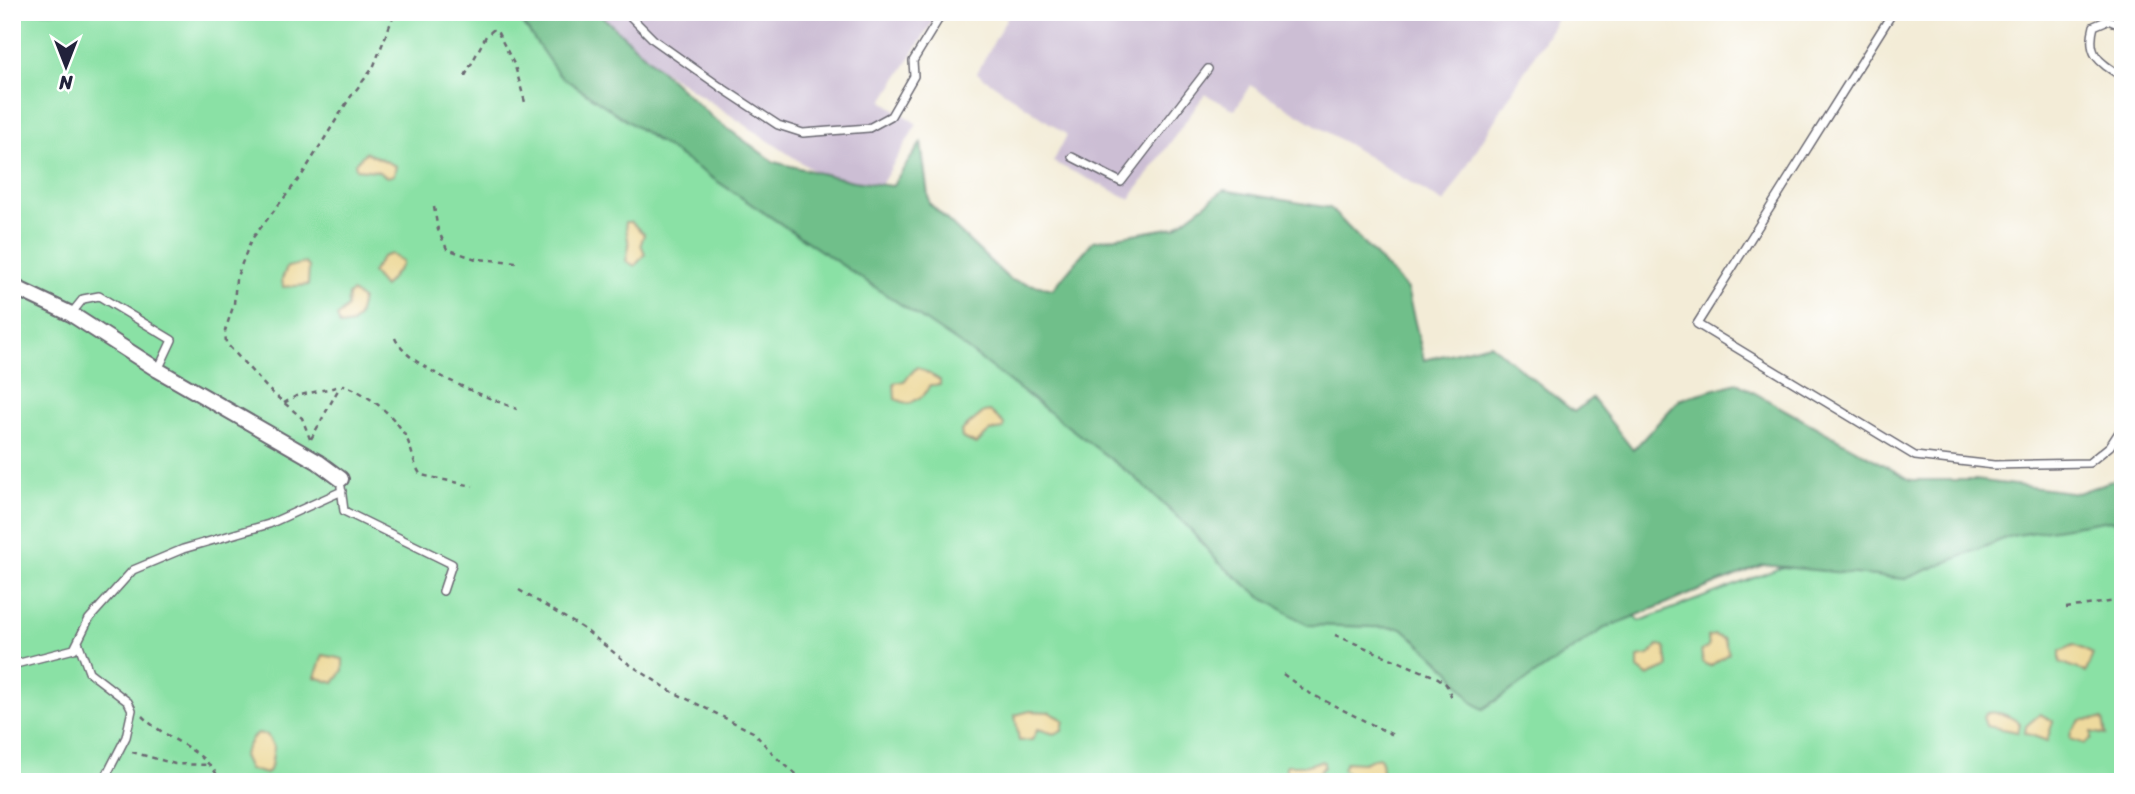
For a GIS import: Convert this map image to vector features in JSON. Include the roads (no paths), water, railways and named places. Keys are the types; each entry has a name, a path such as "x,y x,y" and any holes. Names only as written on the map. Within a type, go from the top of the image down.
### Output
{"street":[{"path":"12,286 71,314 158,370 302,453 341,485"}],"lane":[{"path":"626,12 654,40 719,86 778,125 803,133 869,128 891,116 914,76 913,61 943,12"},
{"path":"1893,12 1696,324 1914,456 1994,465 2089,463 2099,458 2123,426"},
{"path":"2123,26 2108,20 2094,26 2089,43 2096,57 2123,76"},
{"path":"1072,157 1121,182 1209,69"},
{"path":"71,314 83,299 99,296 172,340 158,370"},
{"path":"12,665 71,650 89,619 133,570 183,549 269,524 341,485 344,511 452,564 443,592"},
{"path":"78,642 89,673 128,702 132,710 126,737 103,782"}]}
